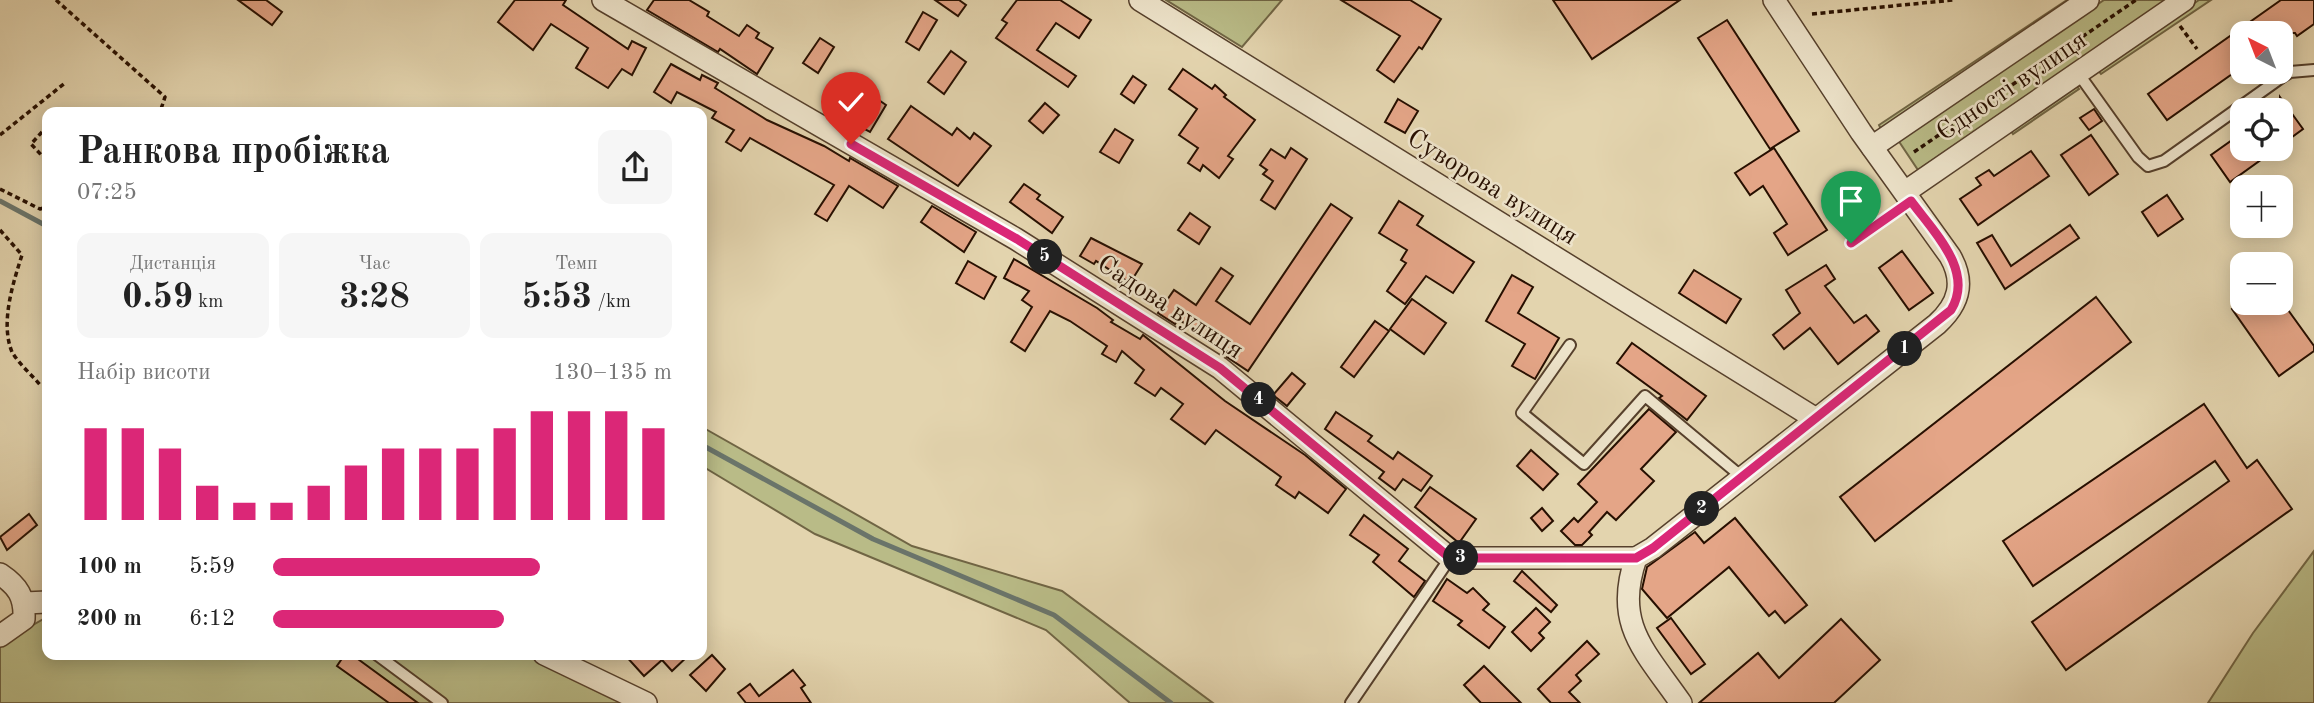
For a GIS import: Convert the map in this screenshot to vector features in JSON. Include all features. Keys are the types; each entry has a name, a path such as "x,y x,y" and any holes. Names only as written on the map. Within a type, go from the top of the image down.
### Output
{"street":[{"name":"Садова вулиця","path":"603,0 1017,239 1220,368 1450,558"},
{"name":"Суворова вулиця","path":"1140,0 1816,419"},
{"path":"1450,558 1636,558 1653,548 1937,324 1956,300 1959,280 1954,264 1774,0"},
{"name":"Єдності вулиця","path":"1872,147 2088,0"},
{"name":"Єдності вулиця","path":"1908,197 1999,127 2184,0"},
{"path":"1636,558 1627,590 1630,623 1645,651 1681,703"},
{"path":"0,573 18,588 25,603 23,619 0,636"},
{"path":"25,603 42,602"},
{"path":"556,660 646,703"}],"lane":[{"path":"2078,73 2138,157 2148,166 2164,161 2290,72 2314,70"},
{"path":"1570,345 1522,413 1584,464 1645,396 1742,477"},
{"path":"1351,703 1450,558"},
{"path":"384,660 442,703"}],"path":[{"path":"56,0 164,97 161,107"},
{"path":"1812,14 1953,0"},
{"path":"1914,152 2136,0"},
{"path":"2180,26 2197,49"},
{"path":"0,135 65,83"},
{"path":"1983,104 1999,127"},
{"path":"42,132 31,144 42,155"},
{"path":"0,189 42,208"},
{"path":"1851,243 1908,197"},
{"path":"0,230 22,255 8,298 6,327 11,351 41,386"}],"green space":[{"path":"1166,0 1282,0 1242,47"},
{"path":"2067,0 2078,0 1882,131 1879,125"},
{"path":"2104,0 2168,0 1918,170 1898,140"},
{"path":"2199,0 2211,0 2101,74 2097,69"},
{"path":"2075,84 2079,89 2013,134 2009,128"},
{"path":"707,430 912,546 1062,591 1213,703 1130,703 1046,630 815,534 707,469"},
{"path":"2314,551 2314,703 2208,703 2253,633"},
{"path":"42,620 42,660 546,660 638,703 0,703 0,644"}],"building":[{"path":"238,0 266,0 282,12 272,25"},
{"path":"515,0 566,0 563,5 628,49 632,41 646,48 632,75 622,69 608,88 576,68 588,48 551,24 533,50 498,22"},
{"path":"654,0 689,0 709,12 707,16 739,36 747,25 759,33 756,38 773,48 757,74 720,49 718,52 647,10"},
{"path":"935,0 959,0 966,5 958,16"},
{"path":"1017,0 1060,0 1091,20 1079,38 1056,23 1037,50 1076,76 1068,87 996,38 1007,23 1002,20"},
{"path":"1341,0 1410,0 1441,19 1422,49 1419,47 1394,82 1377,70 1400,36"},
{"path":"1553,0 1680,0 1592,59"},
{"path":"2281,0 2314,0 2314,24 2297,36 2293,33 2293,21 2251,21"},
{"path":"923,12 937,20 919,50 906,42"},
{"path":"1727,20 1799,131 1770,149 1698,38"},
{"path":"2230,36 2230,75 2167,120 2148,94"},
{"path":"820,38 834,47 818,73 803,63"},
{"path":"951,51 966,62 944,94 928,82"},
{"path":"671,64 700,80 702,75 718,83 715,88 767,120 824,146 849,161 850,158 898,186 883,208 849,186 827,221 815,214 834,185 750,138 741,151 726,142 734,130 712,118 716,112 677,92 671,103 654,92"},
{"path":"1183,69 1212,89 1215,85 1226,95 1224,97 1255,120 1228,156 1233,159 1219,178 1203,165 1200,171 1188,163 1198,148 1179,135 1197,109 1169,89"},
{"path":"1133,76 1146,85 1134,103 1121,94"},
{"path":"863,89 886,105 870,132 844,118"},
{"path":"1398,99 1418,111 1405,133 1385,122"},
{"path":"1045,103 1059,115 1043,133 1029,121"},
{"path":"911,106 952,135 957,128 970,139 974,133 991,146 958,186 888,139"},
{"path":"2094,109 2102,121 2089,130 2080,118"},
{"path":"2293,115 2303,129 2293,136"},
{"path":"1115,129 1133,140 1119,163 1100,152"},
{"path":"2091,135 2118,174 2089,195 2061,155"},
{"path":"2230,142 2230,161 2259,161 2240,175 2230,175 2230,182 2211,155"},
{"path":"1291,148 1307,159 1275,209 1261,200 1273,181 1263,174 1267,170 1260,165 1271,149 1285,158"},
{"path":"1774,148 1827,230 1788,255 1774,233 1787,224 1763,186 1750,195 1735,173"},
{"path":"2031,151 2049,176 1978,225 1960,199 1981,185 1976,178 1989,170 1994,176"},
{"path":"1024,184 1040,195 1037,199 1063,217 1052,233 1010,202"},
{"path":"2167,195 2183,219 2158,236 2142,212"},
{"path":"1399,201 1423,216 1417,225 1474,262 1453,293 1426,276 1405,304 1387,291 1406,263 1401,260 1407,250 1379,233"},
{"path":"1331,204 1352,218 1248,371 1227,357 1230,354 1178,319 1175,324 1158,313 1174,290 1196,305 1221,268 1233,276 1216,301 1250,324"},
{"path":"932,206 976,232 964,252 921,222"},
{"path":"1190,213 1210,227 1199,244 1178,230"},
{"path":"2070,225 2079,238 2005,289 1977,243 1992,235 2011,266"},
{"path":"1091,238 1142,264 1130,283 1096,261 1094,264 1080,256"},
{"path":"1902,251 1933,293 1909,310 1879,268"},
{"path":"1014,259 1097,308 1113,320 1111,322 1140,339 1143,335 1225,401 1305,455 1346,489 1328,513 1299,492 1295,498 1276,485 1281,477 1216,430 1205,444 1171,419 1183,404 1161,388 1155,396 1135,383 1144,370 1122,351 1116,362 1102,354 1107,346 1050,311 1025,351 1011,342 1032,307 1022,300 1029,291 1004,278"},
{"path":"968,261 996,277 984,299 956,283"},
{"path":"1826,265 1835,279 1825,286 1854,323 1866,315 1879,331 1838,364 1810,328 1784,349 1773,335 1800,313 1786,290"},
{"path":"1694,270 1741,299 1726,323 1679,293"},
{"path":"1512,275 1533,287 1518,313 1559,338 1535,379 1512,366 1525,344 1486,321"},
{"path":"2096,297 2131,342 1875,541 1840,497"},
{"path":"1412,299 1446,323 1424,354 1390,329"},
{"path":"2236,315 2292,315 2314,346 2314,351 2279,376"},
{"path":"1375,321 1389,331 1354,377 1341,367"},
{"path":"1632,343 1706,396 1687,420 1659,398 1662,396 1617,363"},
{"path":"1292,373 1305,384 1287,406 1273,395"},
{"path":"2204,404 2247,468 2257,460 2292,509 2066,670 2032,622 2229,481 2215,461 2033,586 2003,541"},
{"path":"1649,409 1676,432 1641,469 1654,481 1616,520 1607,512 1589,532 1592,535 1582,545 1575,545 1561,531 1574,518 1578,522 1597,502 1578,484"},
{"path":"1336,412 1372,436 1368,441 1393,459 1398,452 1432,476 1421,491 1403,479 1395,490 1379,478 1384,472 1325,429"},
{"path":"1531,450 1558,474 1543,490 1517,466"},
{"path":"1430,487 1476,519 1459,543 1415,507"},
{"path":"1542,508 1553,521 1542,531 1531,518"},
{"path":"29,514 37,525 7,550 0,537"},
{"path":"1364,515 1408,549 1399,561 1425,581 1414,597 1373,562 1379,555 1350,535"},
{"path":"1735,518 1807,605 1785,623 1775,611 1769,616 1729,567 1667,618 1642,589 1647,567 1695,532 1704,543"},
{"path":"1522,571 1557,605 1551,612 1514,581"},
{"path":"1447,579 1467,593 1473,588 1489,604 1483,610 1505,627 1489,648 1458,625 1462,621 1433,601"},
{"path":"1536,608 1550,622 1539,633 1544,638 1531,651 1512,632"},
{"path":"1671,618 1705,664 1691,674 1657,628"},
{"path":"1841,619 1880,660 1834,703 1699,703 1758,653 1779,678"},
{"path":"1587,641 1599,654 1576,675 1581,681 1569,692 1580,703 1551,703 1538,689"},
{"path":"712,655 725,669 706,691 690,675"},
{"path":"341,660 359,660 418,703 389,703 337,666"},
{"path":"629,660 662,660 644,676"},
{"path":"662,660 684,660 672,671"},
{"path":"1484,666 1521,703 1481,703 1464,685"},
{"path":"793,670 805,685 801,688 811,703 746,703 738,693 750,684 759,696"}],"waterway":[{"path":"0,201 42,223"},
{"path":"707,448 873,539 1054,615 1171,703"}],"route":[{"path":"851,144 1017,239 1220,368 1450,558 1636,558 1653,548 1937,324 1951,310 1958,293 1958,272 1950,256 1911,201 1851,243"}]}
